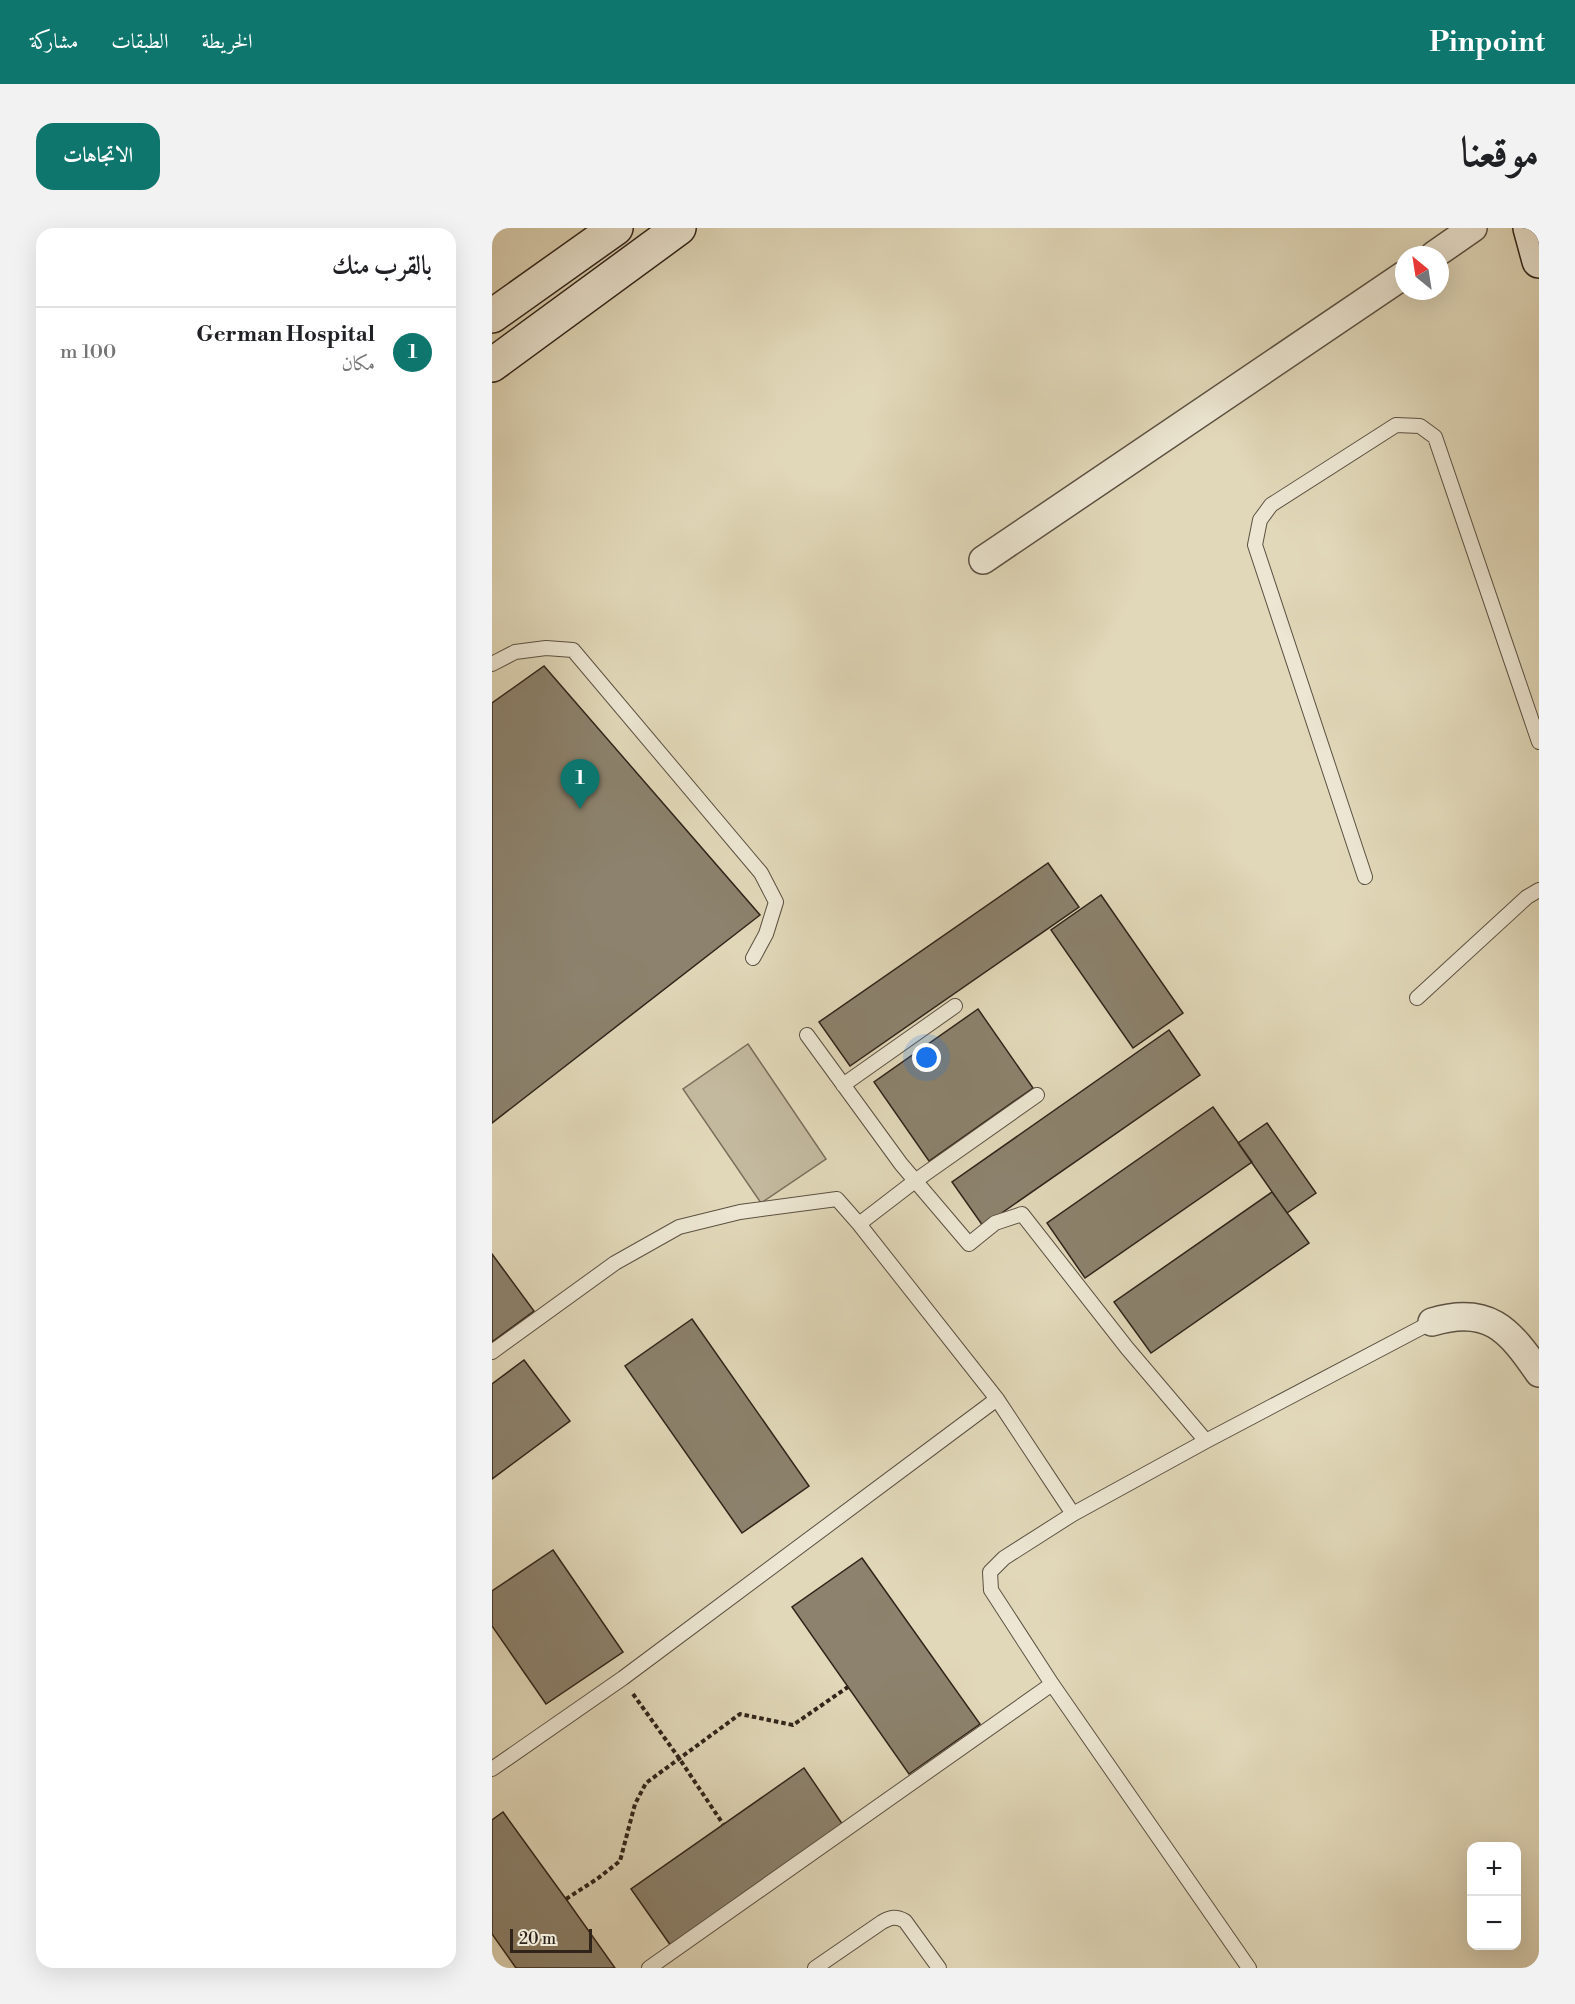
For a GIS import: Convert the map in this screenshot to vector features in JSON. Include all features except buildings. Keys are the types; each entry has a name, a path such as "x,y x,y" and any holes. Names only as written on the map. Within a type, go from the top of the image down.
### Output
{"street":[{"path":"492,316 615,228"},
{"path":"492,365 679,228"},
{"path":"1447,246 1473,228"},
{"path":"1530,228 1539,261"},
{"path":"983,560 1395,281"},
{"path":"1432,1322 1447,1317 1463,1316 1479,1318 1495,1324 1508,1332 1520,1344 1539,1373"}],"lane":[{"path":"1365,877 1255,545 1260,520 1271,505 1396,425 1420,426 1435,438 1539,741"},
{"path":"492,664 515,652 546,648 573,650 761,873 776,902 766,934 753,958"},
{"path":"1417,998 1527,897 1539,890"},
{"path":"843,1085 955,1006"},
{"path":"807,1035 915,1181 969,1244 995,1223 1022,1214 1127,1348 1206,1441"},
{"path":"859,1224 915,1181 1037,1095"},
{"path":"492,1352 615,1263 679,1227 740,1212 837,1199 997,1399 1073,1514"},
{"path":"1249,1968 1052,1683 991,1590 990,1572 1004,1558 1073,1514 1432,1322"},
{"path":"492,1769 623,1678 997,1399"},
{"path":"649,1968 1052,1683"},
{"path":"815,1968 882,1922 897,1917 905,1921 939,1968"}],"path":[{"path":"623,1678 723,1824"},
{"path":"566,1899 620,1861 635,1804 646,1783 679,1758 740,1714 793,1725 848,1687"}],"shaded area":[{"path":"748,1044 826,1159 761,1203 683,1089"}],"place":[{"name":"German Hospital","path":"580,809"}]}
